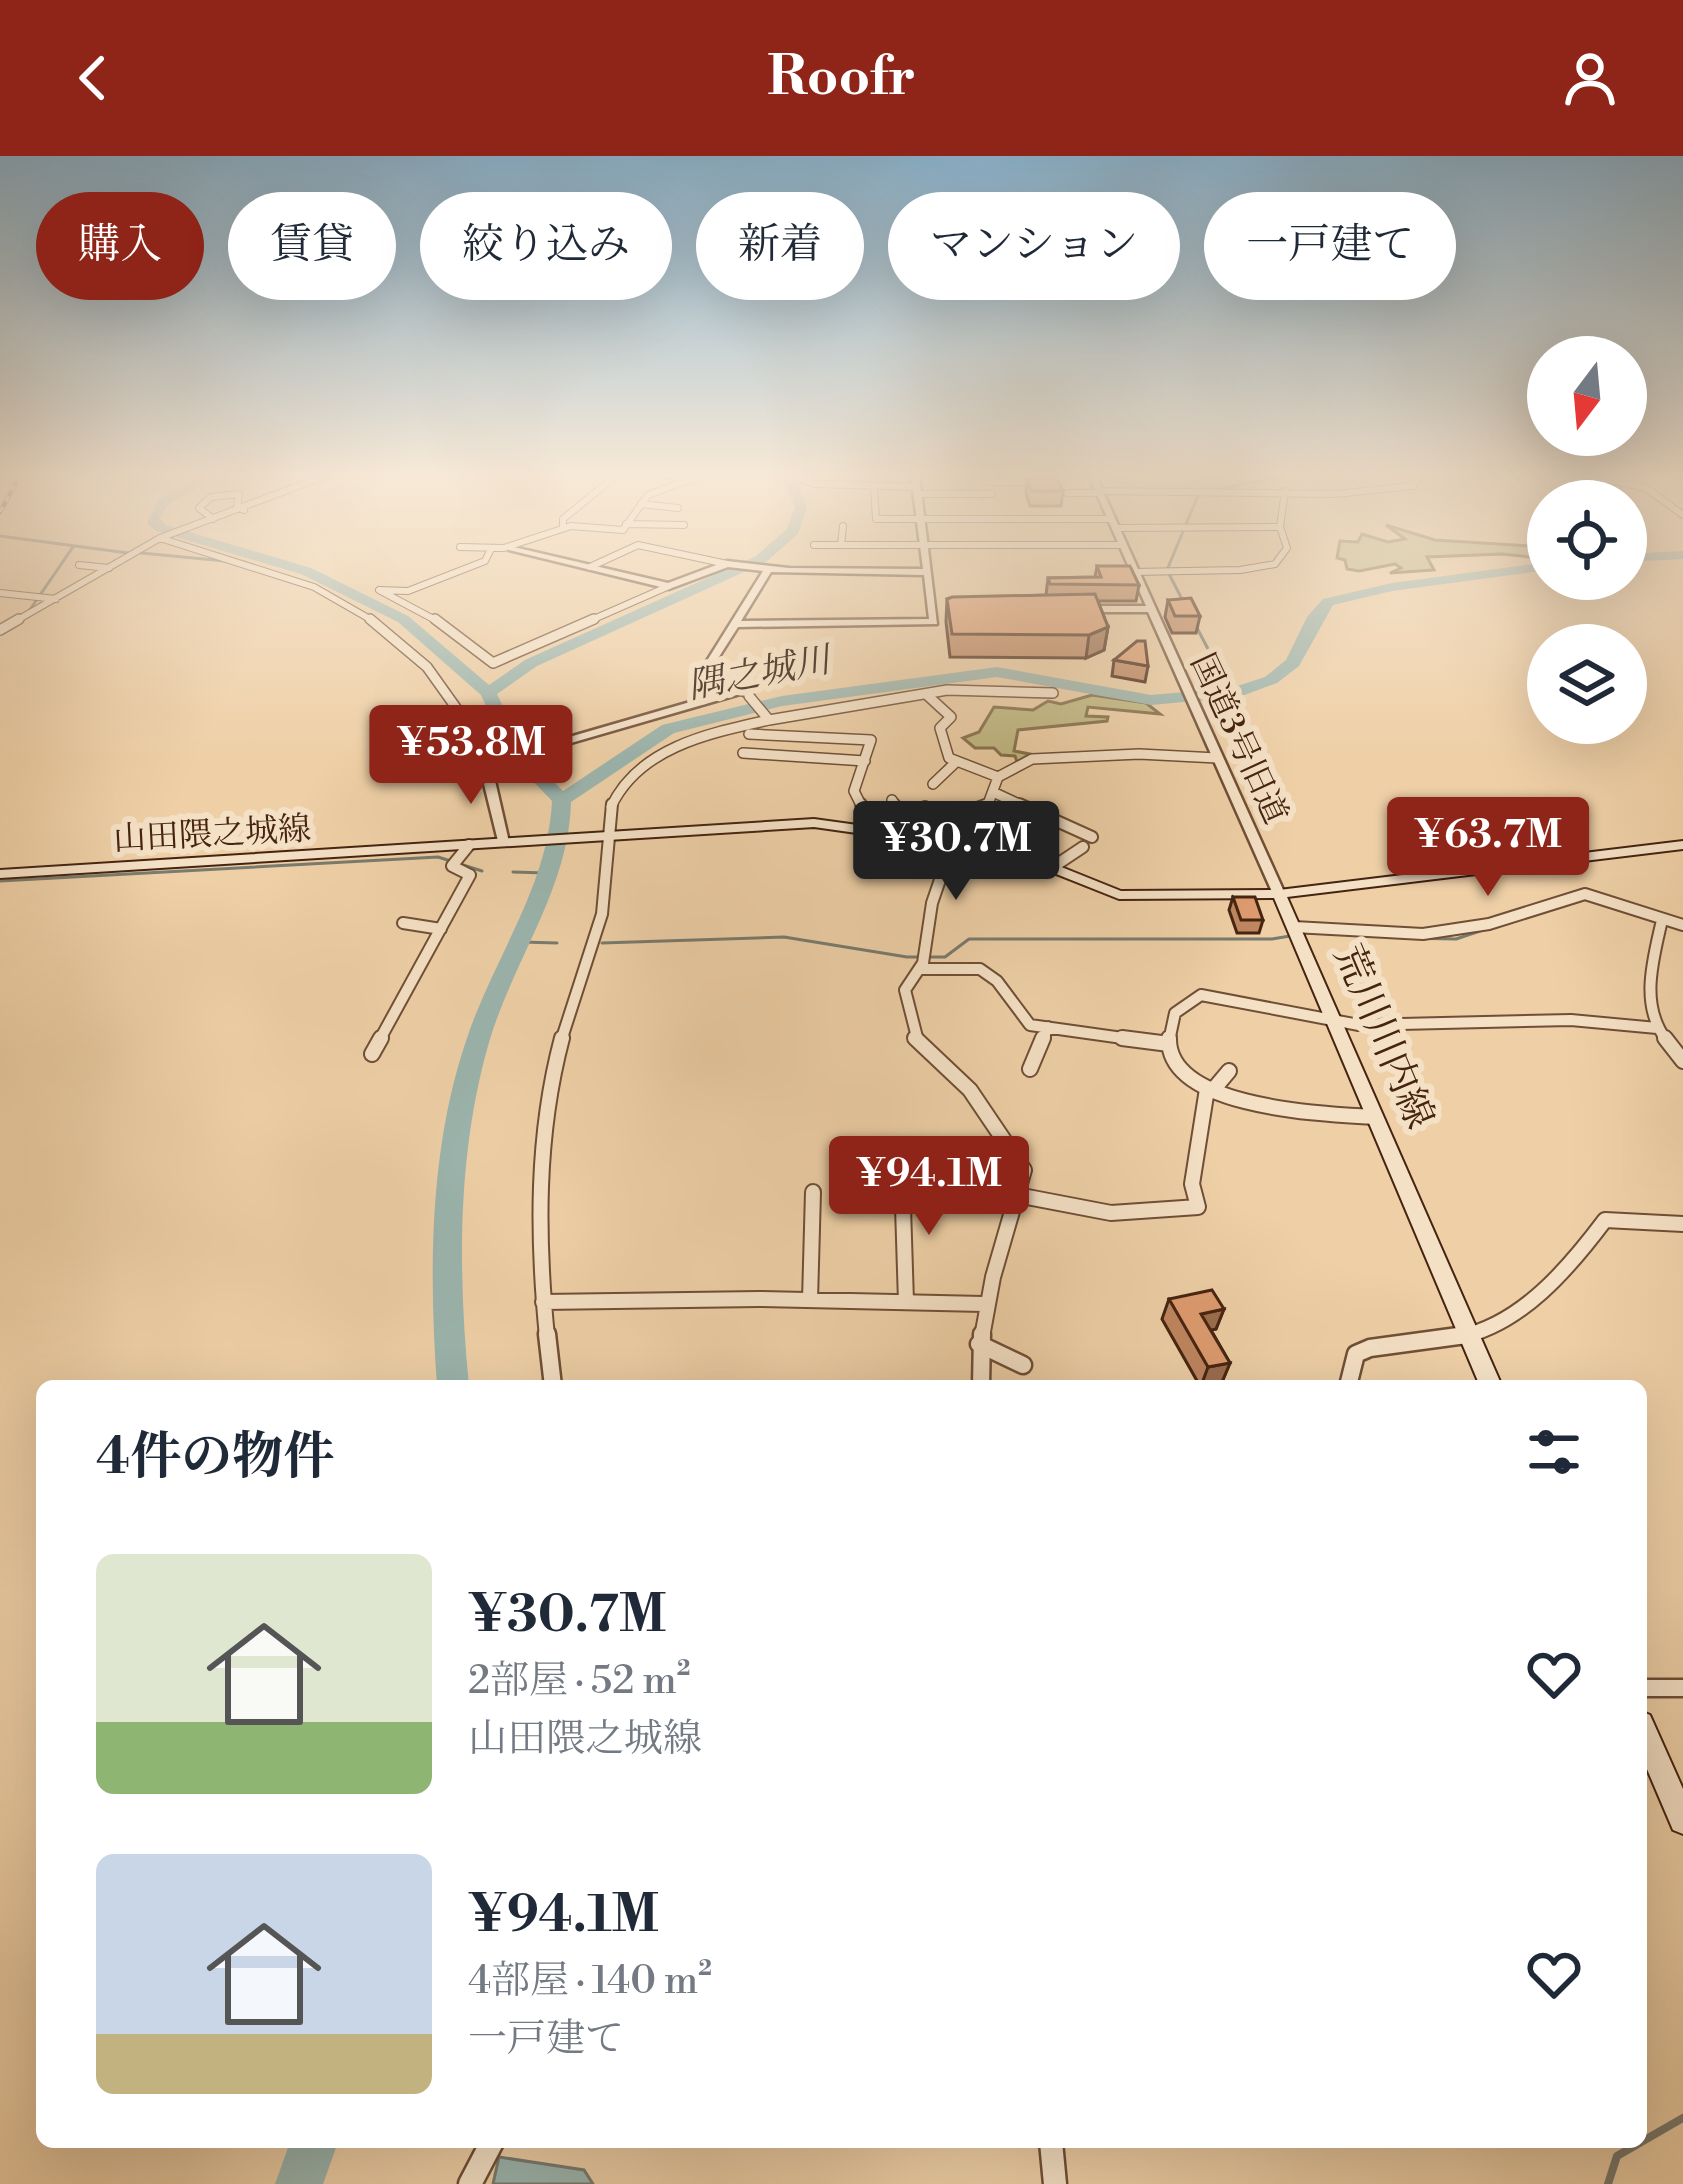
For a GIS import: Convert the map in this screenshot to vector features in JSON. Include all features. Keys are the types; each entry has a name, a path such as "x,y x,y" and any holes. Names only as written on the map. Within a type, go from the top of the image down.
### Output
{"main road":[{"name":"山田隈之城線","path":"0,874 784,823 842,824 1009,850 1119,895 1280,893"},
{"name":"荒川川内線","path":"1488,1380 1280,893 1683,845"},
{"path":"1647,1738 1683,1820"}],"street":[{"path":"0,630 108,569"},
{"path":"264,569 306,581 381,622 413,648 451,691 496,760"},
{"path":"466,569 413,590 379,590 425,611 493,663 716,569"},
{"path":"597,569 669,586"},
{"path":"758,569 928,572"},
{"path":"735,624 928,624 934,620 928,569"},
{"name":"国道3号旧道","path":"1132,569 1280,893"},
{"path":"1133,572 1248,569"},
{"path":"766,570 710,664 769,719"},
{"path":"0,593 56,599"},
{"path":"932,608 954,608"},
{"path":"1063,609 1150,609"},
{"path":"553,1380 536,1220 538,1166 556,1058 606,895 602,838 615,796 644,766 703,737 769,719 927,694 1004,687 1053,693"},
{"path":"509,842 487,772 496,760 746,693"},
{"path":"927,694 951,717 940,735 955,763 998,777"},
{"path":"749,734 872,740 855,783 855,799 875,830"},
{"path":"742,753 866,761"},
{"path":"981,1380 983,1304 1001,1262 1024,1170 970,1090 915,1038 905,989 922,962 932,903 952,841 963,813 983,808 998,777 1032,759 1139,754 1217,758"},
{"path":"934,779 955,763"},
{"path":"992,792 1092,837"},
{"path":"892,800 897,809 924,810 912,838"},
{"path":"372,1054 470,875 456,862 469,845"},
{"path":"1050,869 1083,847"},
{"path":"1296,932 1439,932 1489,924 1585,894 1683,925"},
{"path":"1662,920 1648,982 1657,1028 1683,1061"},
{"path":"403,923 441,929"},
{"path":"922,962 931,972 970,966 990,972 1030,1025 1169,1044"},
{"path":"1375,1117 1282,1108 1210,1089 1177,1068 1169,1044 1175,1013 1201,995 1359,1025 1571,1021 1657,1028"},
{"path":"1030,1069 1048,1027"},
{"path":"1017,1195 1112,1213 1198,1207 1192,1184 1210,1089 1229,1071"},
{"path":"902,1175 906,1302"},
{"path":"810,1300 813,1192"},
{"path":"1350,1380 1356,1354 1380,1341 1469,1336 1534,1298 1576,1261 1605,1220 1683,1224"},
{"path":"543,1302 983,1304"},
{"path":"979,1344 1023,1365"},
{"path":"1647,1688 1683,1688"},
{"path":"470,2184 489,2148"},
{"path":"1052,2148 1055,2184"}],"shaded area":[{"path":"1400,569 1434,570 1390,573"},
{"path":"1092,695 1146,703 1160,714 1088,707 1086,716 1108,717 1107,721 1018,730 1014,751 1030,754 1017,762 1015,756 1001,755 994,748 975,748 963,738 979,732 994,707 1033,710 1048,701 1061,704"}],"water":[{"path":"499,2157 584,2170 593,2184 493,2184"}],"building":[{"path":"1098,569 1131,569 1139,585 1050,584 1048,578 1101,577"},
{"path":"1095,594 1108,627 1089,635 952,634 947,599 952,597"},
{"path":"1191,598 1200,616 1175,616 1168,600"},
{"path":"1137,641 1145,641 1148,666 1114,660"},
{"path":"1233,897 1255,897 1263,920 1241,920"},
{"path":"1212,1290 1224,1309 1201,1314 1230,1363 1208,1367 1169,1299"}],"waterway":[{"path":"29,611 58,569"},
{"path":"298,569 403,619 488,693"},
{"path":"488,693 531,663 740,569"},
{"path":"1168,569 1184,603"},
{"name":"隅之城川","path":"562,800 668,729 782,701 997,672 1151,700 1233,693 1271,680 1293,663 1315,617 1328,602 1392,587 1527,569"},
{"path":"1195,624 1222,676 1237,692"},
{"path":"488,693 517,755 562,800"},
{"name":"隅之城川","path":"452,1380 448,1244 465,1092 490,1005 556,850 562,800"},
{"path":"0,881 438,857 482,871"},
{"path":"513,872 545,873"},
{"path":"1403,938 1456,939 1480,931"},
{"path":"602,943 784,937 907,957 945,957 969,939 1272,939 1314,932"},
{"path":"522,942 557,943"},
{"path":"1647,2139 1683,2118"},
{"name":"隅之城川","path":"299,2184 312,2148"},
{"path":"1608,2184 1617,2156 1631,2148"}]}
